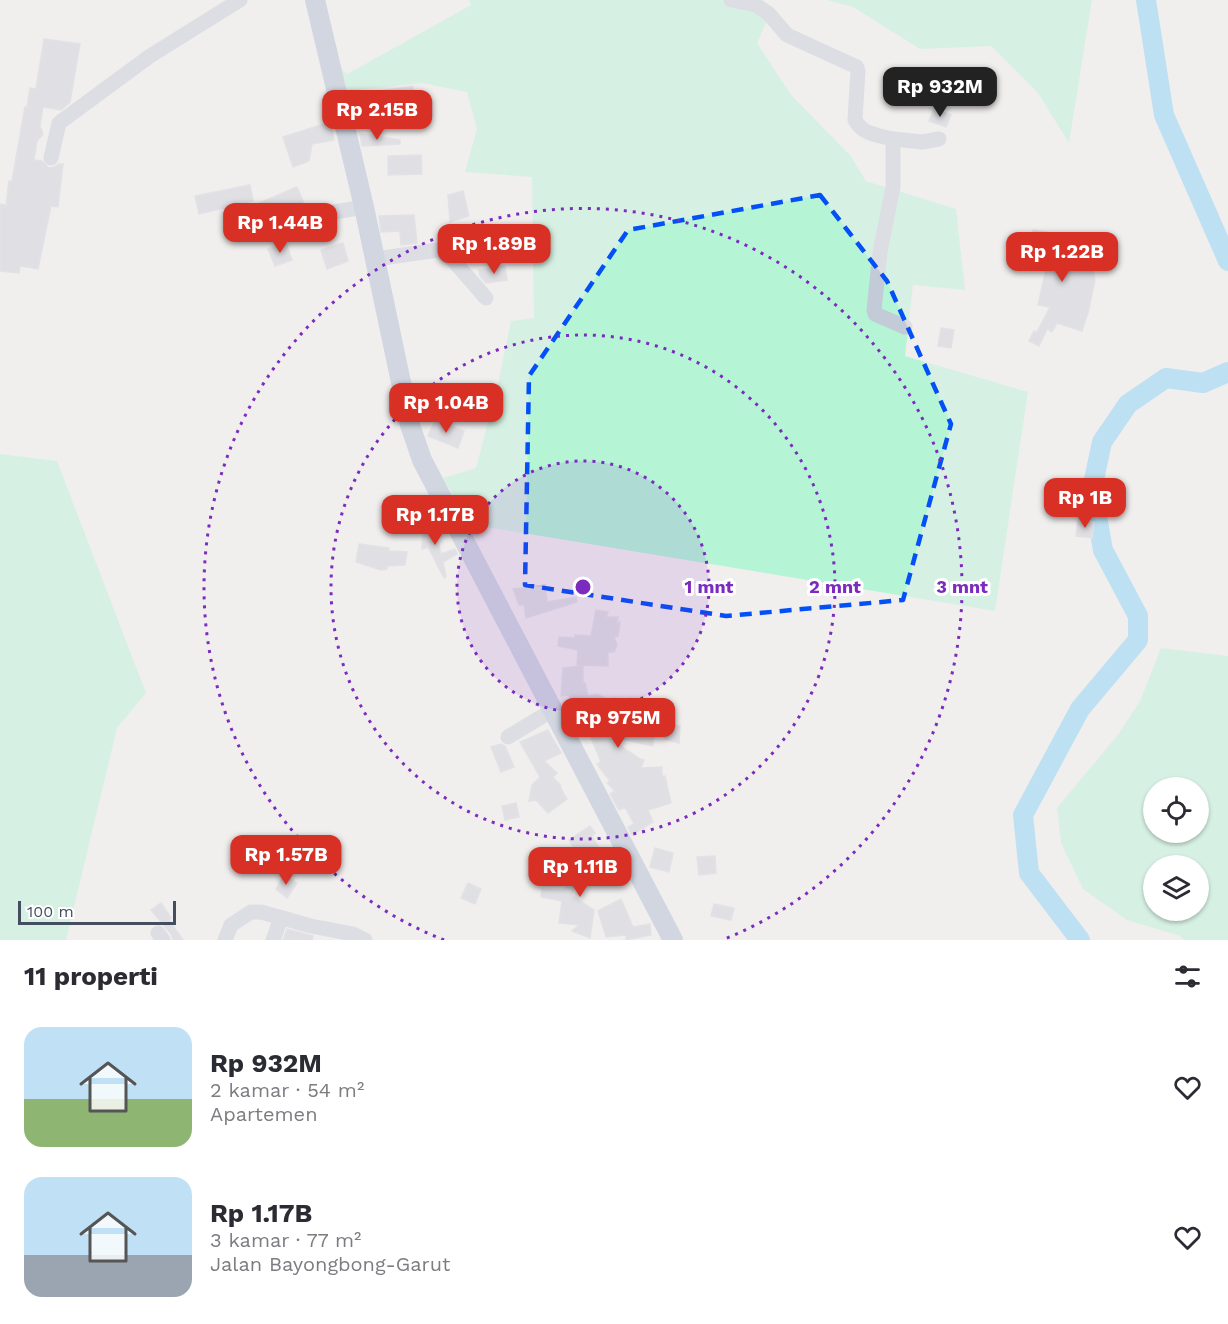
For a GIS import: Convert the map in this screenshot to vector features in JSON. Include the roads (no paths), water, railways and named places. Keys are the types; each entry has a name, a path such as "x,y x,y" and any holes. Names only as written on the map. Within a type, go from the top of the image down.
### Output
{"main road":[{"path":"315,0 364,207 410,425 422,460 551,711 673,940"}],"street":[{"path":"51,158 59,123 150,56 240,0"},
{"path":"731,0 756,5 769,14 788,35 854,65 858,71 855,120 865,132 893,139 922,142 939,139"},
{"path":"893,139 892,187 880,252 874,310 875,314 905,327"},
{"path":"269,226 293,219 364,207"},
{"path":"375,259 430,249 444,252 486,298"},
{"path":"508,736 551,711"},
{"path":"225,940 231,925 251,912 261,912 337,936 354,934 365,940"},
{"path":"273,940 281,918"}],"waterway":[{"path":"1146,0 1164,115 1228,261"},
{"path":"1080,940 1029,873 1023,815 1080,709 1138,640 1138,616 1103,550 1092,489 1102,442 1128,404 1166,378 1203,383 1228,372"}]}
